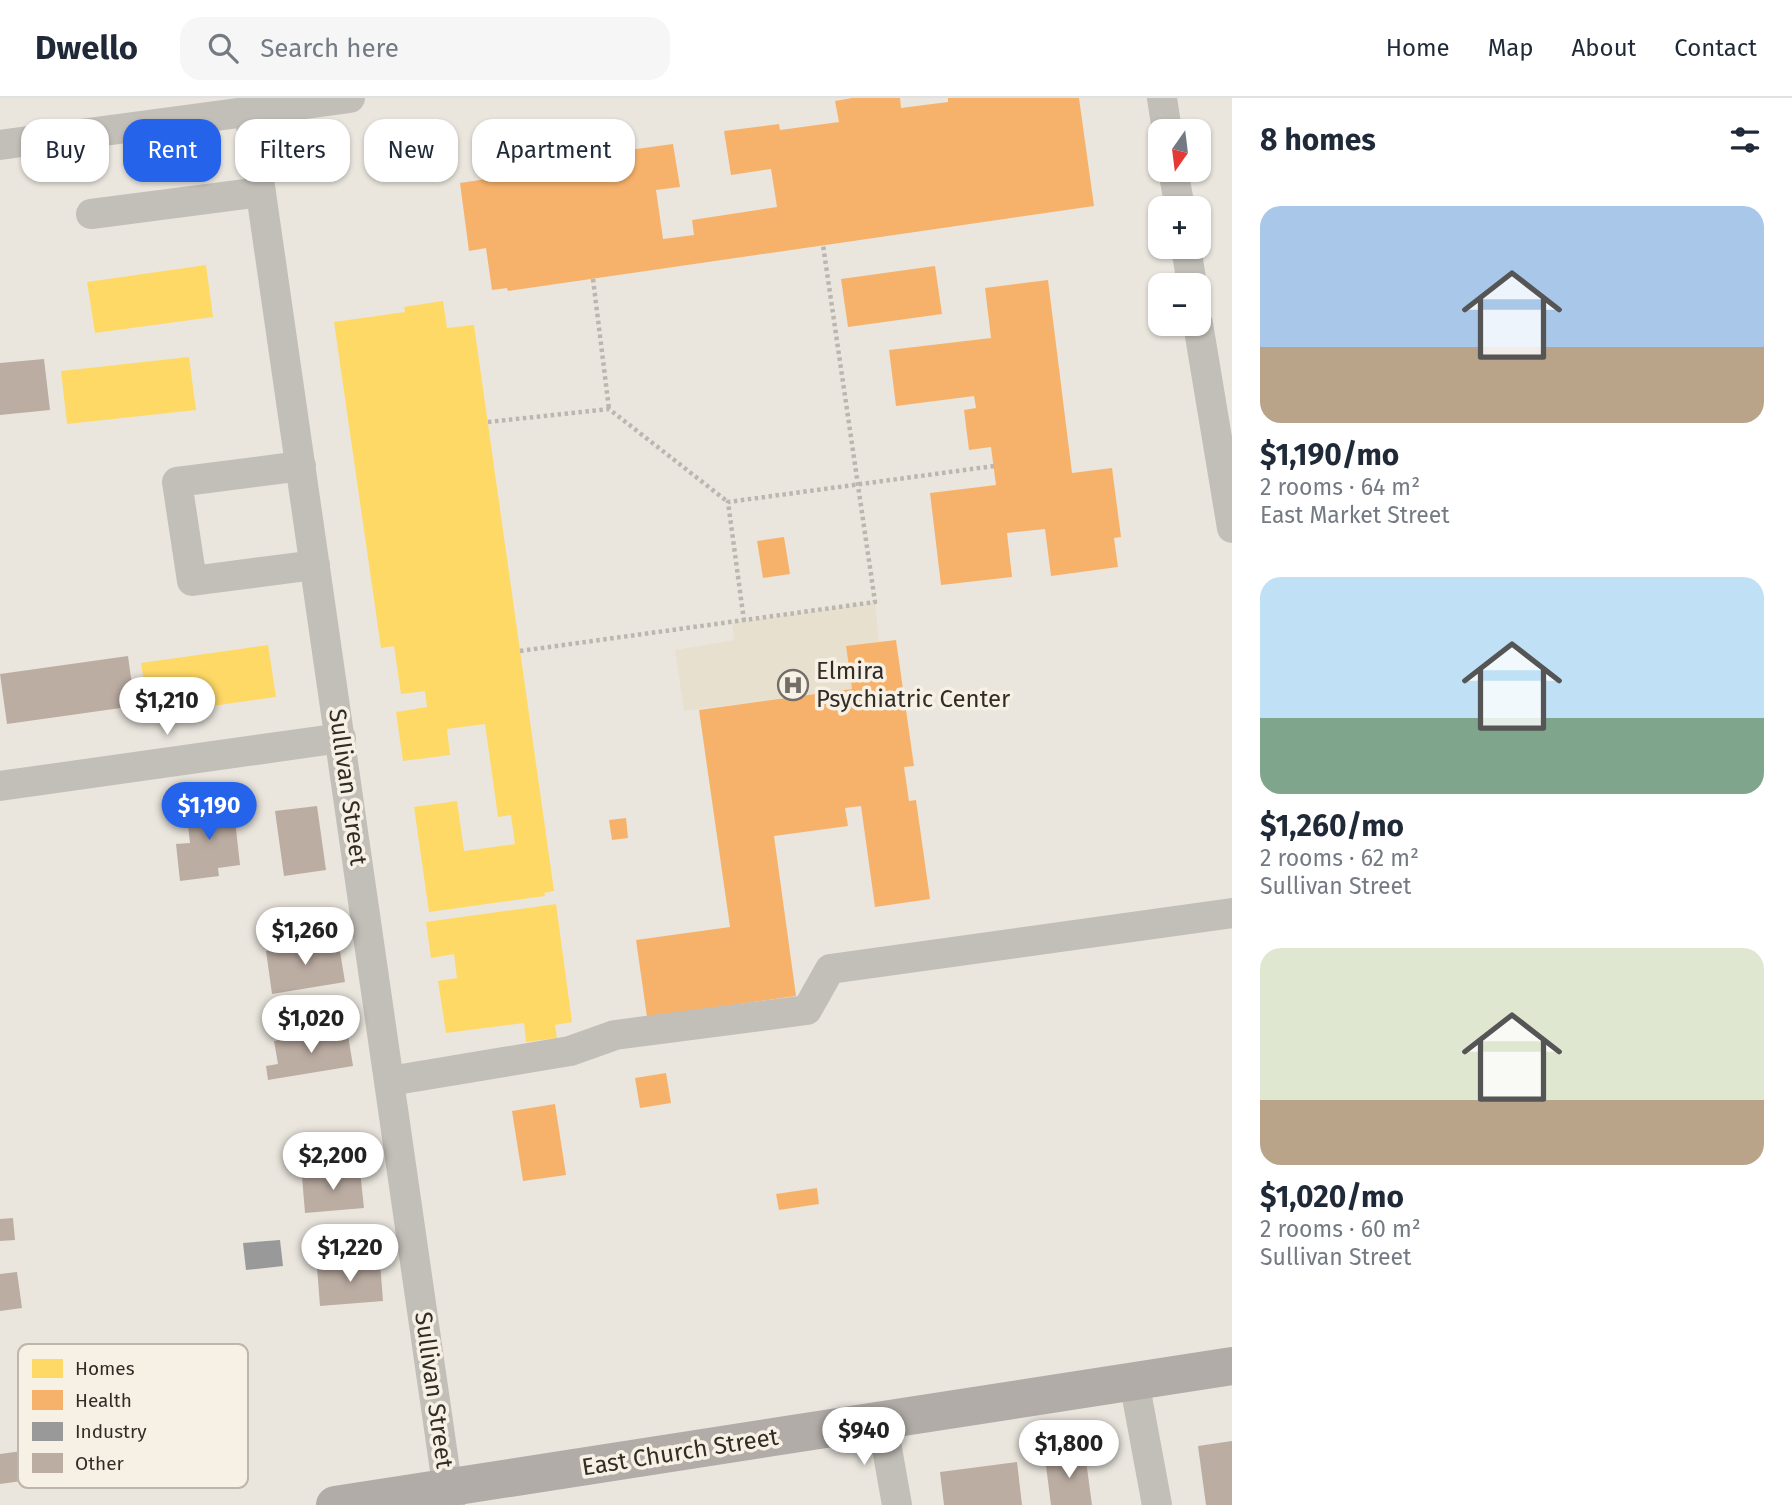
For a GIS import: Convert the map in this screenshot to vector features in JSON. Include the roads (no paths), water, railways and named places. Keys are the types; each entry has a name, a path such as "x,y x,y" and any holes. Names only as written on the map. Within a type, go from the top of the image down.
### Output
{"main road":[{"name":"East Church Street","path":"335,1505 449,1496 882,1420 1232,1366"}],"street":[{"path":"0,145 249,110 280,102 350,98"},
{"path":"1162,98 1165,119"},
{"name":"Sullivan Street","path":"249,110 449,1496"},
{"path":"91,214 261,192"},
{"path":"1200,336 1232,528"},
{"path":"301,466 177,482 192,580 316,565"},
{"path":"0,786 341,738"},
{"path":"390,1081 570,1051 615,1035 807,1010 830,969 1232,913"},
{"path":"1134,1381 1157,1505"},
{"path":"882,1420 897,1505"}],"place":[{"name":"Elmira Psychiatric Center","path":"793,685"}]}
